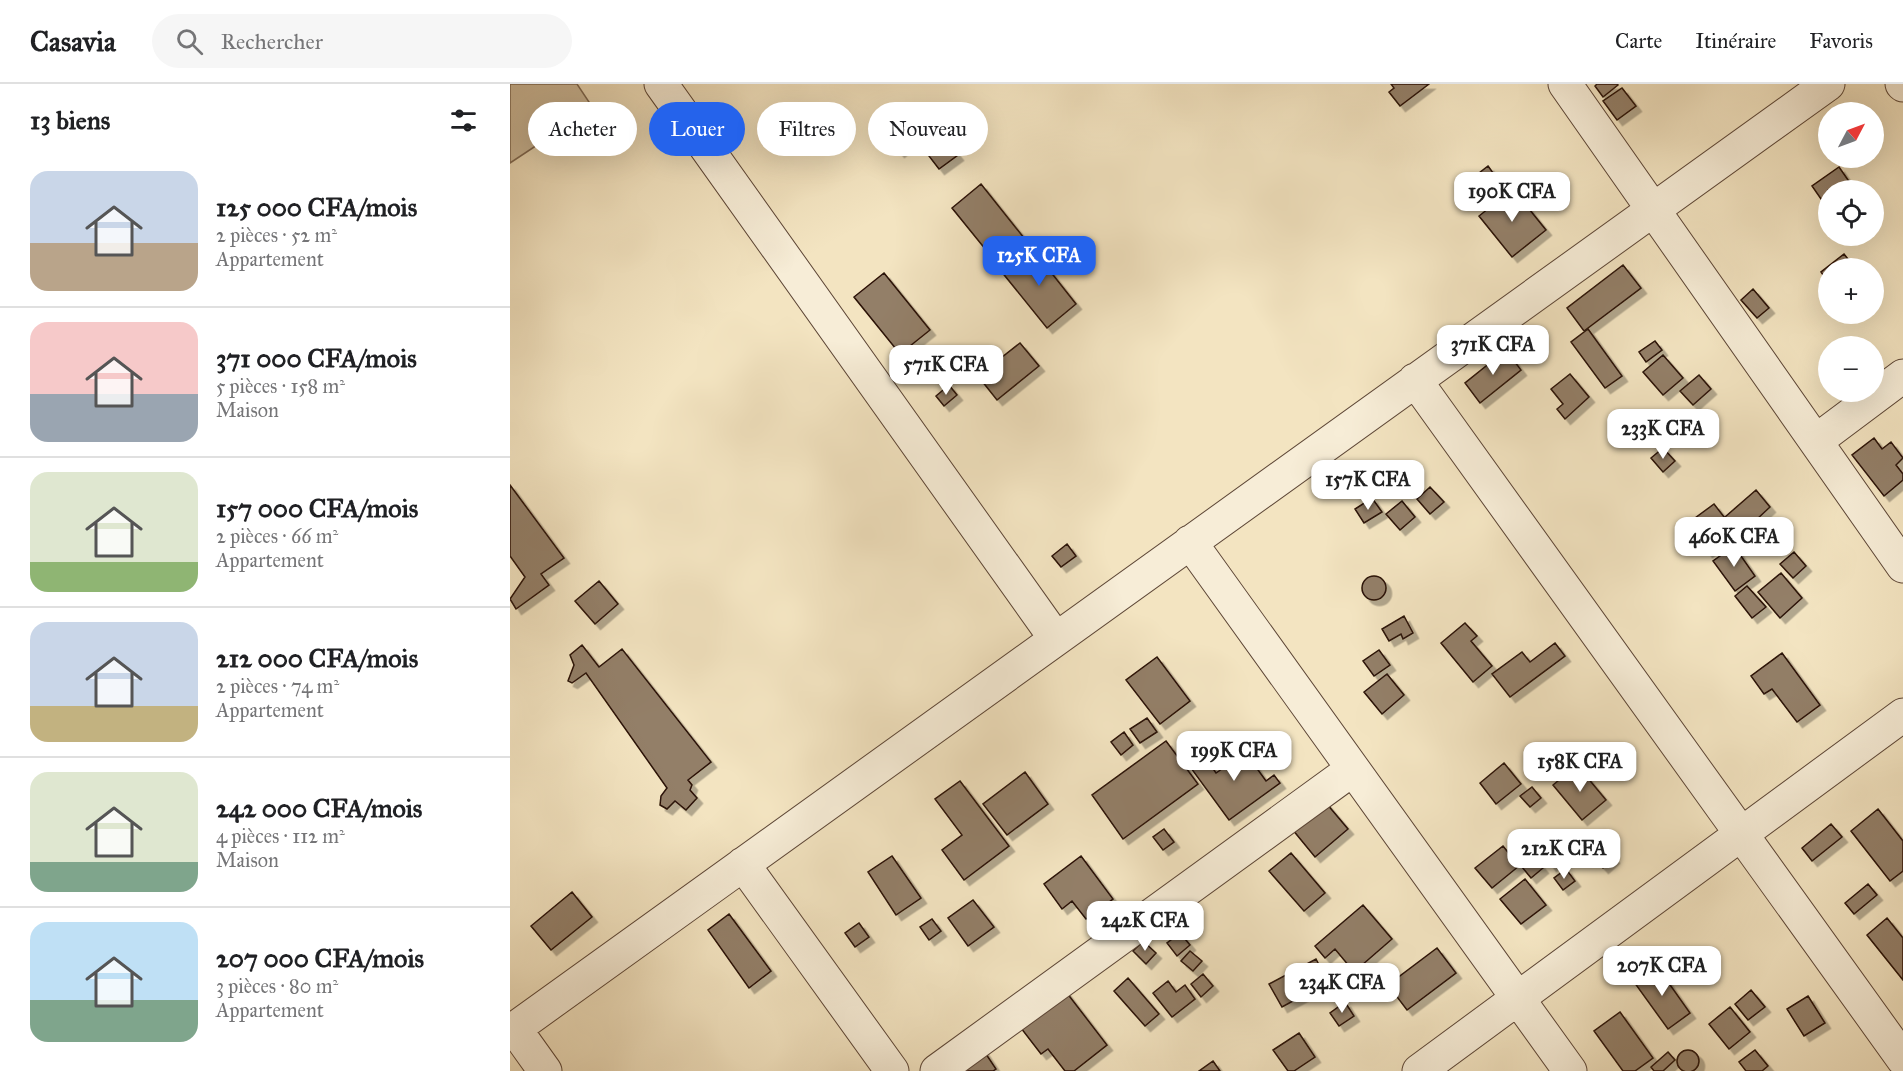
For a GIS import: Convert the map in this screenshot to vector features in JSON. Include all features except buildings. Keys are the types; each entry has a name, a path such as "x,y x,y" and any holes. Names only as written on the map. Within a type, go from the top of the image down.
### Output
{"street":[{"path":"661,84 1056,639"},
{"path":"1565,84 1903,566"},
{"path":"545,1071 512,1030 1828,84"},
{"path":"1815,441 1903,376"},
{"path":"1415,380 1741,834 1897,1061"},
{"path":"1190,542 1570,1071"},
{"path":"1419,1071 1903,716"},
{"path":"937,1071 1353,769"},
{"path":"743,864 892,1071"}],"shaded area":[{"path":"510,84 577,84 589,102 528,102 528,151 510,163"}]}
